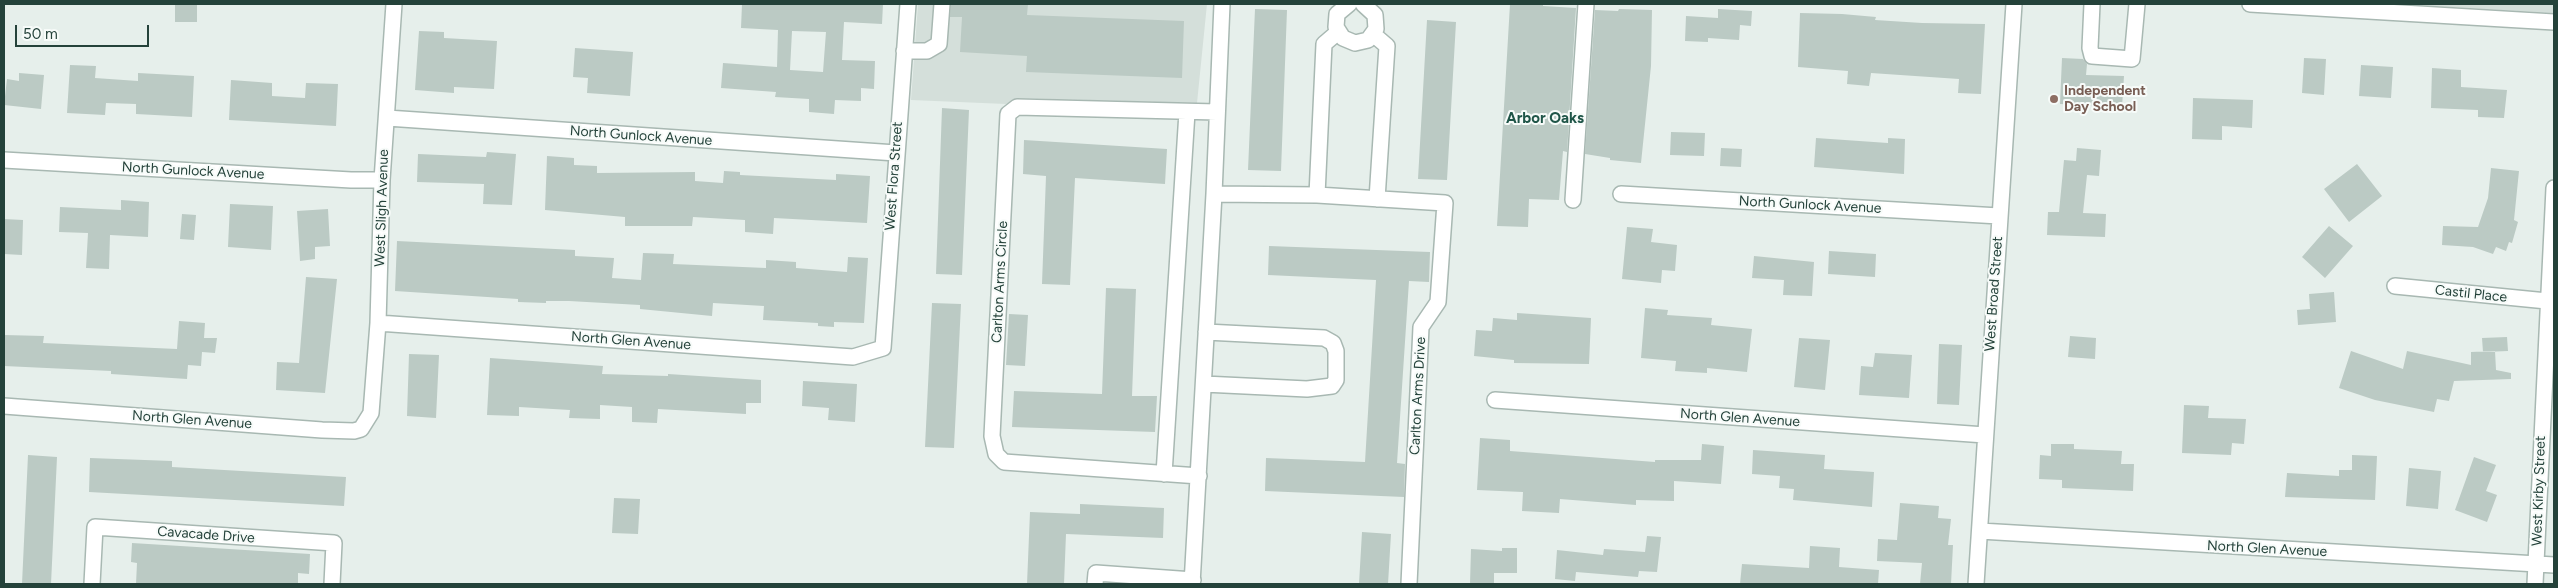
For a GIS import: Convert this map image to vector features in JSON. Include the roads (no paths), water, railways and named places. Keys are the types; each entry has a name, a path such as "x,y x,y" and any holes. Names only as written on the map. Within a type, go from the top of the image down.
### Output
{"street":[{"name":"West Sligh Avenue","path":"371,413 378,323 382,180 394,4"},
{"name":"West Flora Street","path":"883,348 908,4"},
{"path":"904,51 927,52 939,44 942,4"},
{"path":"1095,584 1096,573 1193,582 1214,194 1222,4"},
{"path":"1349,4 1337,14 1336,21 1338,32 1343,38 1354,43 1368,40 1376,29 1375,15 1363,4"},
{"path":"1573,200 1586,4"},
{"name":"West Broad Street","path":"1976,584 2014,4"},
{"path":"2092,4 2090,48 2092,56 2132,59 2137,4"},
{"path":"2250,4 2388,8 2554,22"},
{"path":"1317,195 1324,44 1338,32"},
{"path":"1373,34 1387,46 1377,199"},
{"name":"Carlton Arms Circle","path":"1199,476 1004,462 996,454 992,436 1008,114 1017,107 1217,112"},
{"path":"1164,474 1187,112"},
{"name":"North Gunlock Avenue","path":"387,118 896,153"},
{"name":"North Gunlock Avenue","path":"4,160 350,180 382,180"},
{"name":"West Kirby Street","path":"2534,584 2554,188"},
{"name":"Carlton Arms Drive","path":"1214,194 1317,195 1444,203 1438,302 1421,327 1409,584"},
{"name":"North Gunlock Avenue","path":"1621,194 1999,216"},
{"name":"Castil Place","path":"2395,286 2547,301"},
{"name":"North Glen Avenue","path":"378,323 853,357 883,348"},
{"path":"1204,384 1307,389 1332,386 1336,380 1336,352 1333,343 1324,338 1206,332"},
{"name":"North Glen Avenue","path":"1494,400 1985,435"},
{"name":"North Glen Avenue","path":"4,406 354,431 361,429 371,413"},
{"name":"Cavacade Drive","path":"92,584 95,527 334,543 332,584"},
{"name":"North Glen Avenue","path":"1980,531 2554,565"}],"place":[{"name":"Independent Day School","path":"2054,99"}],"district":[{"name":"Arbor Oaks","path":"1545,119"}]}
